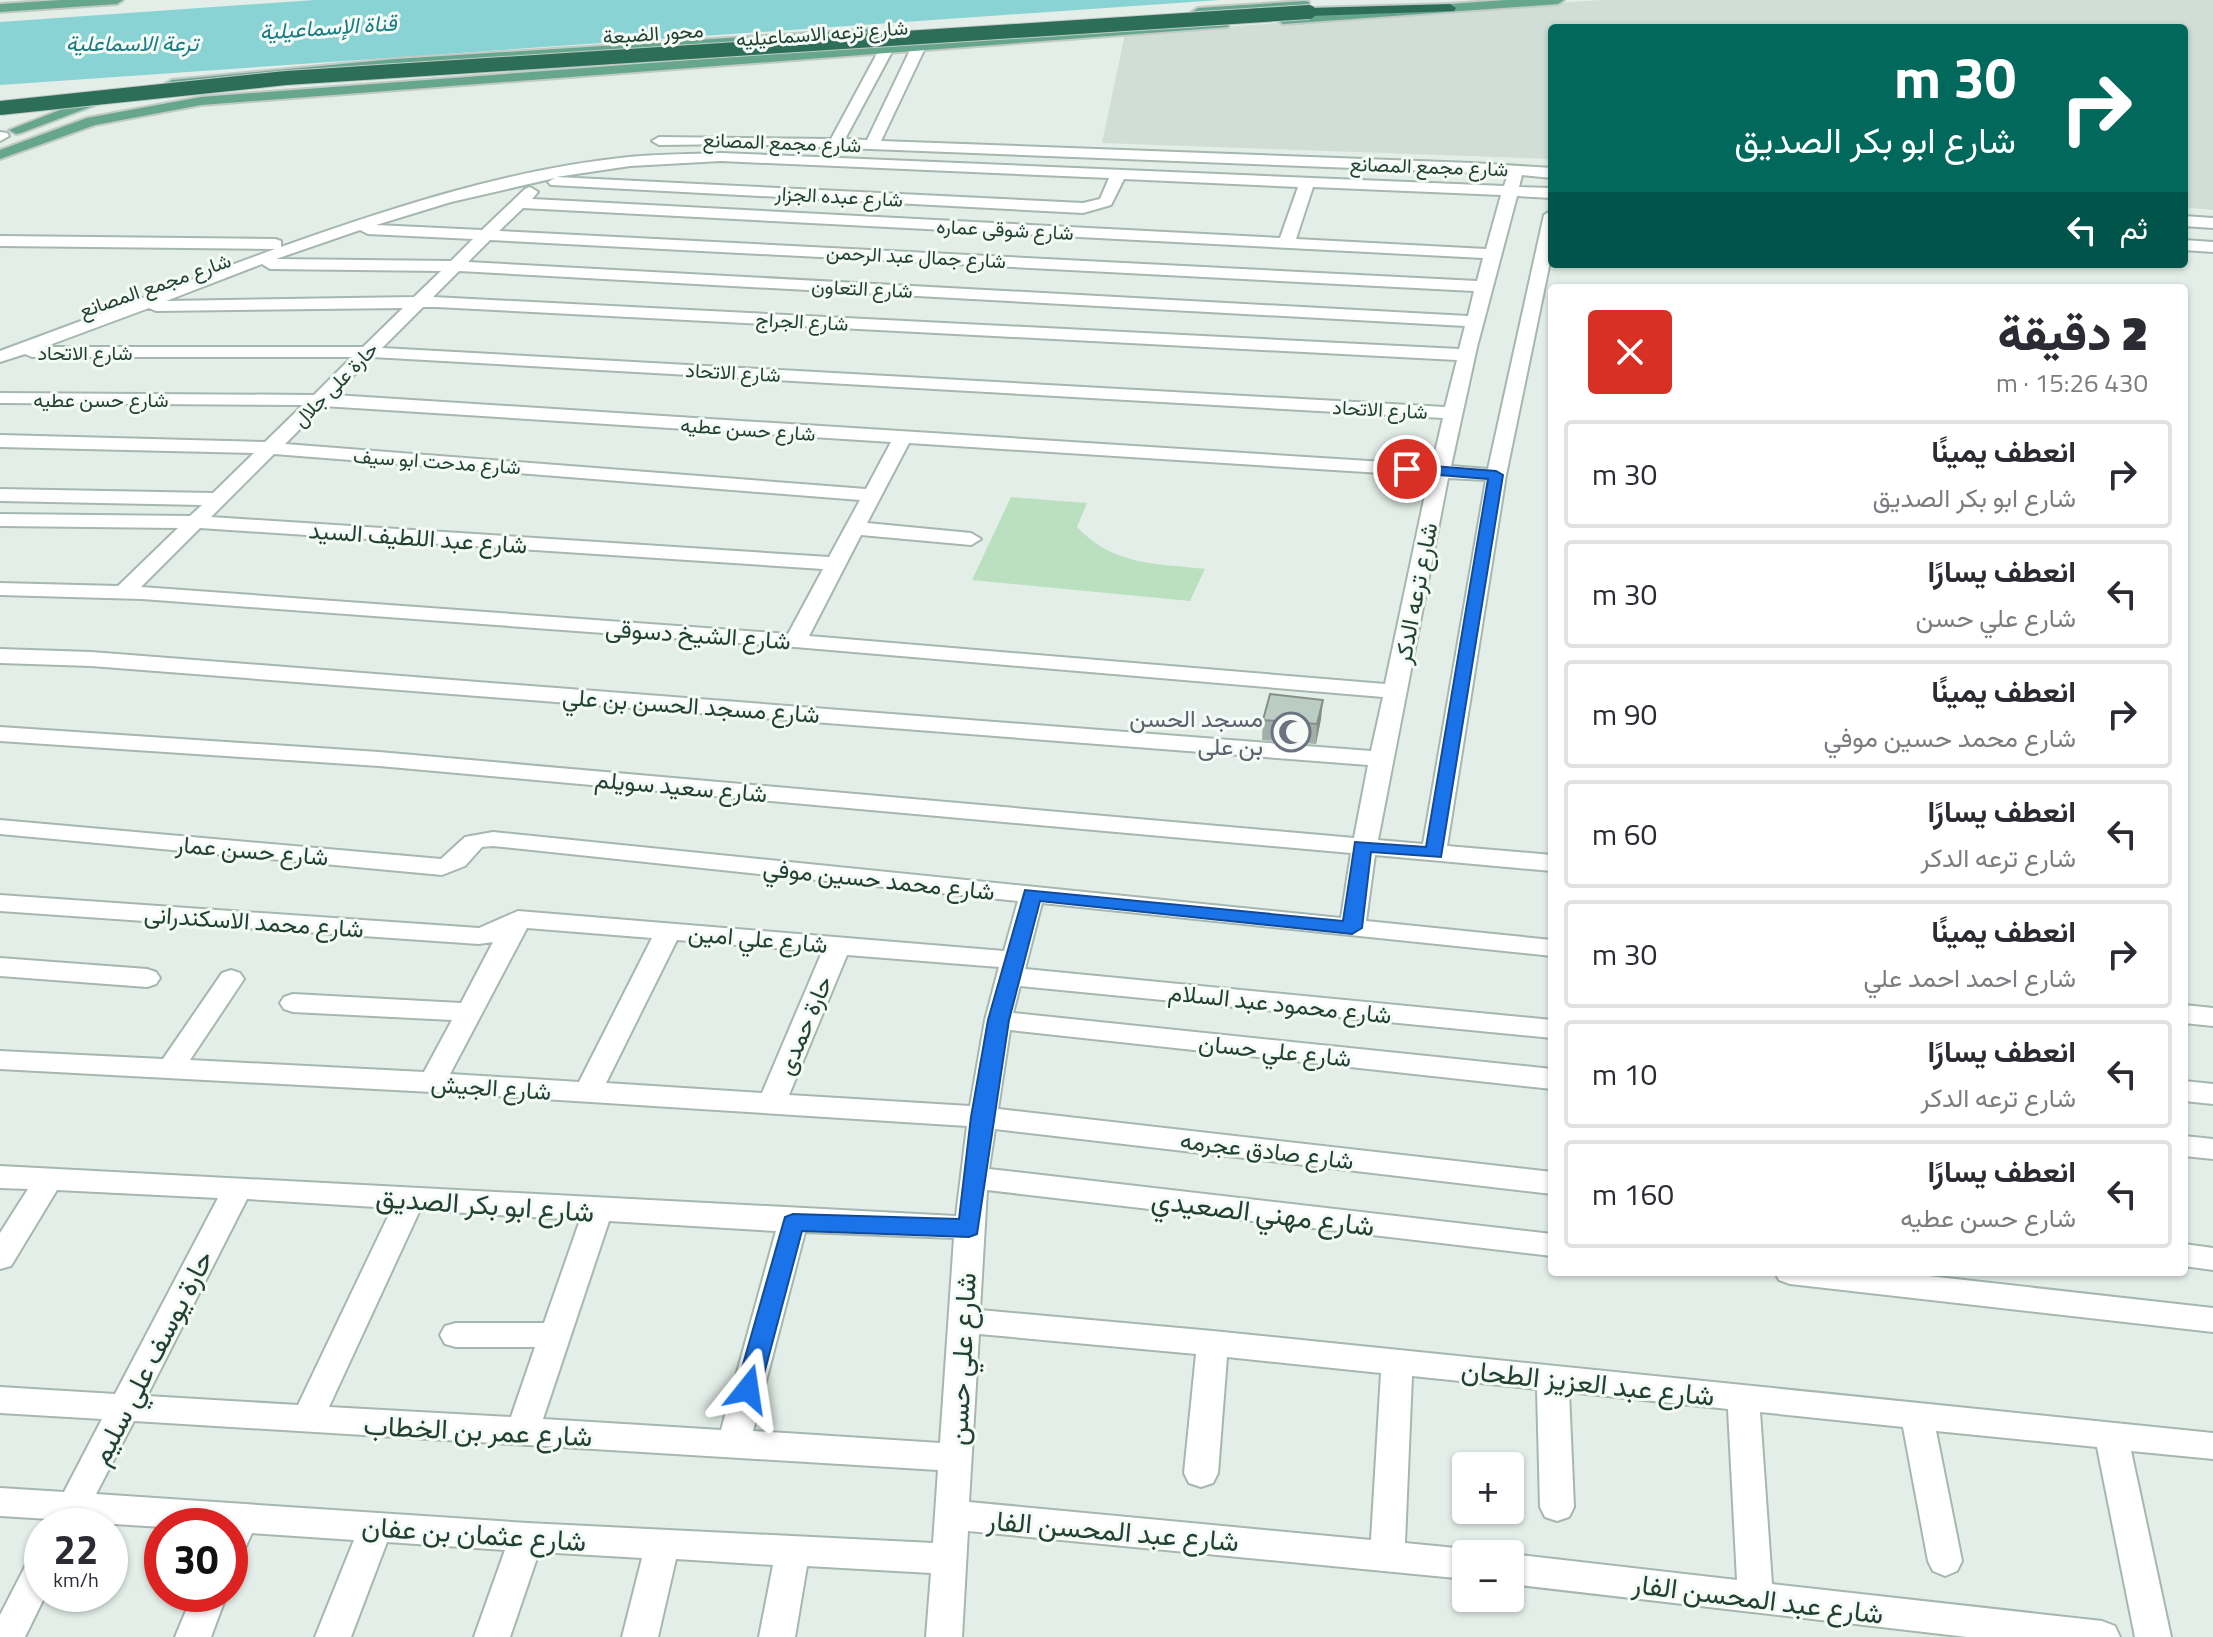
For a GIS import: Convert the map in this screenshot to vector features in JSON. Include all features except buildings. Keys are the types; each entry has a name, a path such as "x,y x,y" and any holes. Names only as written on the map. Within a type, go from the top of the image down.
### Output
{"highway":[{"name":"محور الضبعة","path":"0,108 286,78 1309,12 1450,8"},
{"path":"0,102 184,82 543,54"}],"main road":[{"path":"0,8 117,0"},
{"name":"شارع ترعه الاسماعيليه","path":"1,137 98,99 164,85 318,69 1379,0"},
{"name":"شارع ترعه الاسماعيليه","path":"0,155 92,121 201,101 1558,0"}],"street":[{"path":"872,145 919,46"},
{"path":"836,143 887,48"},
{"name":"شارع مجمع المصانع","path":"4,349 58,336 350,228 449,199 651,150 710,140 1548,173"},
{"name":"شارع مجمع المصانع","path":"651,150 1306,185 1548,193"},
{"name":"شارع مجمع المصانع","path":"4,349 39,326 373,209 563,155"},
{"path":"712,280 796,160"},
{"name":"شارع ترعه الدكر","path":"1352,928 1362,846 1464,355 1517,169"},
{"name":"شارع عبده الجزار","path":"544,178 773,193 1090,208 1106,202 1118,176"},
{"name":"حارة على جلال","path":"124,592 544,178"},
{"path":"1286,244 1306,185"},
{"name":"شارع شوقى عماره","path":"519,203 1491,254"},
{"path":"2188,221 2213,223"},
{"name":"شارع جمال عبد الرحمن","path":"350,228 1483,286"},
{"path":"1434,853 1496,475 1548,234"},
{"path":"0,241 275,244"},
{"path":"2188,245 2213,247"},
{"name":"شارع التعاون","path":"251,264 456,266 1474,321"},
{"name":"شارع الجراج","path":"139,306 419,302 1464,355"},
{"path":"39,326 58,336"},
{"name":"شارع الاتحاد","path":"4,349 368,352 1452,413"},
{"name":"شارع حسن عطيه","path":"0,398 319,400 1496,475"},
{"path":"795,641 902,439"},
{"name":"شارع مدحت ابو سيف","path":"0,441 270,448 872,495"},
{"path":"0,495 219,499"},
{"name":"شارع عبد اللطيف السيد","path":"0,520 195,522 836,564"},
{"path":"854,528 971,539"},
{"name":"شارع الشيخ دسوقى","path":"0,589 124,592 795,641 1395,691"},
{"name":"شارع مسجد الحسن بن علي","path":"0,656 91,659 1382,759"},
{"name":"شارع سعيد سويلم","path":"0,734 364,757 1548,863"},
{"name":"شارع حسن عمار","path":"0,827 442,867 456,862 467,845 474,841 493,839"},
{"name":"شارع محمد حسين موفي","path":"493,839 1548,948"},
{"name":"شارع علي حسن","path":"944,1637 973,1178 998,1020 1032,895"},
{"name":"شارع محمد الاسكندرانى","path":"0,903 479,936 494,934 512,923"},
{"path":"432,1082 470,1012 512,923"},
{"name":"شارع علي امين","path":"512,923 669,930 838,945 1011,968"},
{"path":"587,1093 669,930"},
{"name":"حارة حمدى","path":"771,1105 838,945"},
{"path":"0,967 147,978"},
{"name":"شارع محمود عبد السلام","path":"1011,968 1548,1029"},
{"path":"170,1069 231,979"},
{"path":"293,1003 470,1012"},
{"path":"2188,1014 2213,1017"},
{"name":"شارع علي حسان","path":"998,1020 1548,1079"},
{"name":"شارع الجيش","path":"0,1060 432,1082 981,1117"},
{"path":"2188,1091 2213,1094"},
{"name":"شارع صادق عجرمه","path":"981,1117 1548,1183"},
{"path":"2188,1146 2213,1149"},
{"name":"شارع ابو بكر الصديق","path":"0,1177 238,1188 793,1222 969,1228"},
{"name":"شارع مهني الصعيدي","path":"973,1178 1548,1245"},
{"path":"0,1258 49,1179"},
{"name":"حارة يوسف علي سليم","path":"72,1508 238,1188"},
{"path":"307,1420 411,1198"},
{"path":"522,1432 598,1211"},
{"path":"733,1444 793,1222"},
{"path":"2188,1256 2213,1259"},
{"path":"1825,1276 2213,1320"},
{"name":"شارع عبد العزيز الطحان","path":"963,1321 1213,1343 2213,1446"},
{"path":"456,1335 555,1335"},
{"path":"1201,1473 1213,1343"},
{"path":"1387,1555 1397,1363"},
{"path":"1553,1378 1557,1507"},
{"path":"1743,1398 1755,1597"},
{"name":"شارع عمر بن الخطاب","path":"0,1400 123,1410 955,1457"},
{"path":"1917,1416 1945,1561"},
{"path":"2111,1435 2153,1637"},
{"name":"شارع عثمان بن عفان","path":"0,1502 29,1508"},
{"name":"شارع عبد المحسن الفار","path":"951,1515 1452,1562"},
{"path":"333,1637 376,1527"},
{"name":"شارع عثمان بن عفان","path":"248,1531 376,1527 948,1559"},
{"path":"492,1637 527,1537"},
{"path":"640,1637 663,1544"},
{"path":"777,1637 793,1551"},
{"name":"شارع عبد المحسن الفار","path":"1524,1571 2102,1637"},
{"path":"7,1637 24,1603"},
{"path":"193,1637 203,1612"}],"shaded area":[{"path":"1600,0 2213,0 2213,210 2188,207 2188,24 1548,24 1548,159 1102,143 1125,34"}],"green space":[{"path":"1011,497 1087,503 1077,527 1105,549 1136,560 1205,569 1190,601 972,580"}],"water":[{"name":"ترعة الاسماعلية","path":"315,0 1220,0 0,85 0,22"}],"place":[{"name":"مسجد الحسن بن على","path":"1291,732"}],"route":[{"path":"748,1389 793,1222 969,1228 981,1117 998,1020 1032,895 1352,928 1362,846 1434,853 1496,475 1407,469"}],"water label":[{"name":"قناة الإسماعيلية","path":"328,27"}]}
